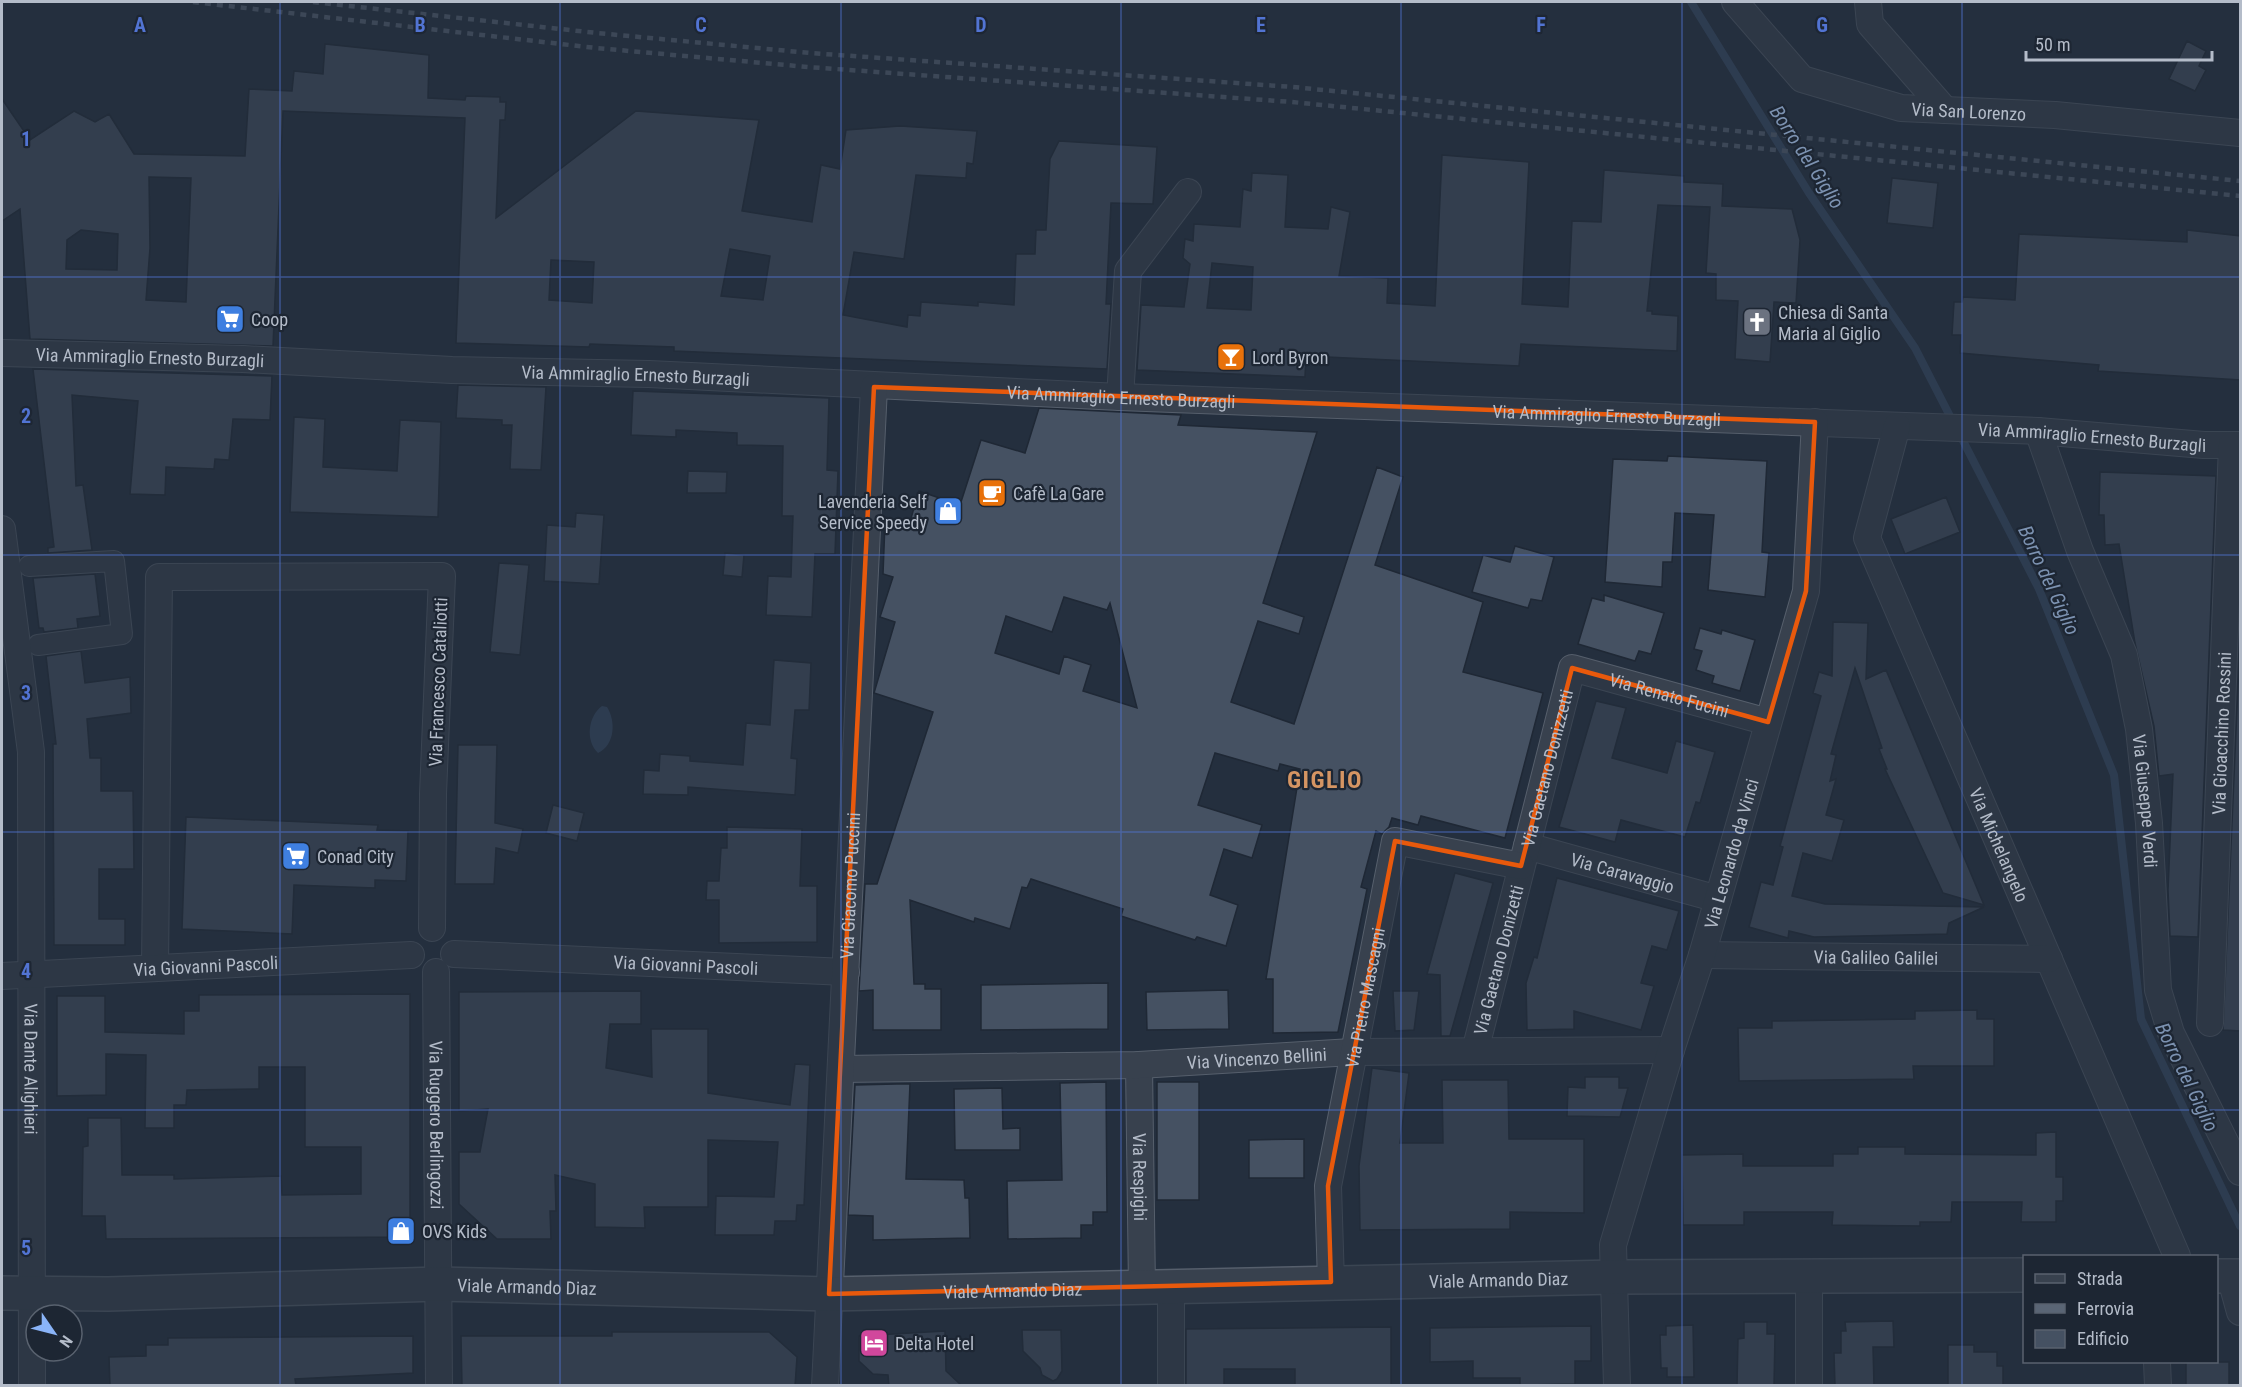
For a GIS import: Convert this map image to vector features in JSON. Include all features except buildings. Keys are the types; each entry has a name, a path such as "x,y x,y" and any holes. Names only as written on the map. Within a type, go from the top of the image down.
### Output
{"street":[{"name":"Via San Lorenzo","path":"1735,2 1802,79 1900,108 2055,114 2241,133"},
{"path":"1868,2 1870,24 1945,110"},
{"path":"1120,397 1128,271 1188,192"},
{"name":"Via Ammiraglio Ernesto Burzagli","path":"2,353 243,359 452,370 649,374 874,387 2038,431 2204,446 2236,445"},
{"name":"Via Giacomo Puccini","path":"825,1386 874,387"},
{"name":"Via Leonardo da Vinci","path":"1617,1386 1613,1245 1671,1050 1702,956 1806,591 1815,422"},
{"name":"Via Michelangelo","path":"1905,427 1868,538 2176,1255"},
{"name":"Via Giuseppe Verdi","path":"2038,431 2080,550 2124,655 2139,729 2149,823 2158,990 2171,1034 2241,1172"},
{"name":"Via Gioacchino Rossini","path":"2210,1023 2236,445"},
{"name":"Via Dante Alighieri","path":"2,529 31,752 30,1218 17,1293 32,1386"},
{"path":"19,647 122,634 114,561 29,566"},
{"name":"Via Francesco Cataliotti","path":"155,969 159,577 442,576 433,794 432,928"},
{"name":"Via Renato Fucini","path":"1572,668 1768,722"},
{"name":"Via Gaetano Donizzetti","path":"1524,856 1572,668"},
{"name":"Via Pietro Mascagni","path":"1331,1282 1328,1186 1352,1052 1395,840 1524,856"},
{"name":"Via Caravaggio","path":"1524,856 1718,899"},
{"name":"Via Gaetano Donizetti","path":"1474,1051 1524,856"},
{"path":"432,928 449,936 454,954 448,966 436,972 417,967 411,955 415,937 425,929 432,928"},
{"name":"Via Giovanni Pascoli","path":"454,954 846,972"},
{"name":"Via Giovanni Pascoli","path":"2,976 411,955"},
{"name":"Via Galileo Galilei","path":"1702,956 2049,959"},
{"name":"Via Ruggero Berlingozzi","path":"436,972 439,1386"},
{"name":"Via Vincenzo Bellini","path":"841,1069 1139,1065 1352,1052 1671,1050"},
{"name":"Via Respighi","path":"1139,1065 1156,1289 1171,1386"},
{"name":"Viale Armando Diaz","path":"17,1293 439,1284 829,1294 1156,1289 1331,1282 1615,1277 2023,1275"},
{"path":"1809,1276 1809,1386"},
{"path":"2229,1276 2241,1312"},
{"path":"2157,1363 2157,1386"}],"highlighted area":[{"path":"874,387 1815,422 1806,591 1768,722 1572,668 1521,866 1395,841 1328,1186 1331,1282 829,1294"}],"water":[{"path":"602,706 607,707 613,726 611,739 598,753 591,742 590,729 597,710"}],"waterway":[{"name":"Borro del Giglio","path":"1691,2 1809,193 1915,348 1953,422"},
{"name":"Borro del Giglio","path":"1959,433 2039,589 2114,775 2141,1019 2240,1226"}],"railway":[{"path":"193,2 596,48 808,67 1292,102 2240,196"},
{"path":"313,2 597,33 810,53 1293,87 2240,181"}],"place":[{"name":"Coop","path":"230,319"},
{"name":"Chiesa di Santa Maria al Giglio","path":"1757,322"},
{"name":"Lord Byron","path":"1231,357"},
{"name":"Cafè La Gare","path":"992,493"},
{"name":"Lavenderia Self Service Speedy","path":"948,511"},
{"name":"Conad City","path":"296,856"},
{"name":"OVS Kids","path":"401,1231"},
{"name":"Delta Hotel","path":"874,1343"}],"district":[{"name":"GIGLIO","path":"1325,780"}]}
